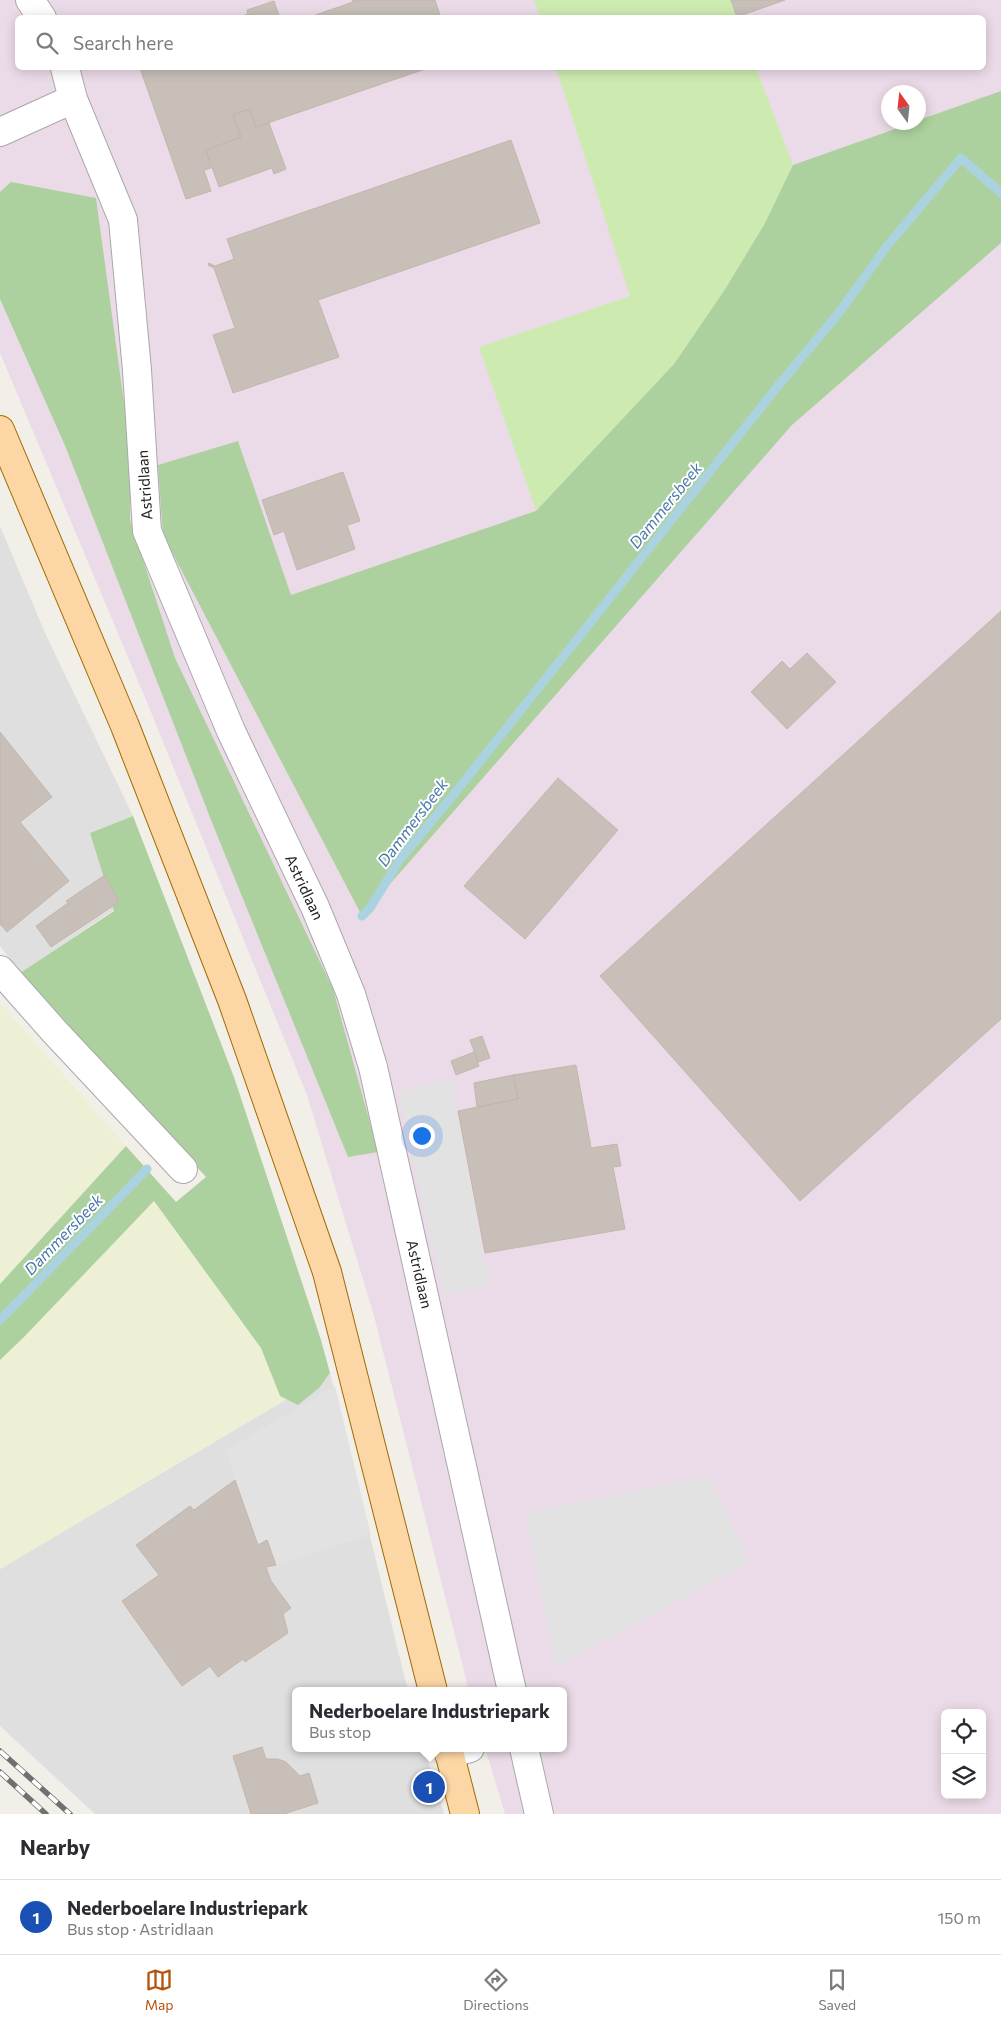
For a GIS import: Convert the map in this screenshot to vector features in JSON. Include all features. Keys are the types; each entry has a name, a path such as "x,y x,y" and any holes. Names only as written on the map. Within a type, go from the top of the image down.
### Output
{"main road":[{"path":"0,430 125,726 229,991 327,1272 432,1687"},
{"path":"456,1752 465,1814"}],"street":[{"path":"30,0 40,15"},
{"name":"Astridlaan","path":"66,70 73,99 123,220 137,370 147,531 231,731 315,907 351,994 375,1077 511,1687"},
{"path":"0,132 73,99"},
{"path":"0,970 54,1031 183,1169"},
{"path":"525,1752 539,1814"}],"shaded area":[{"path":"0,0 1001,0 1001,1814 505,1814 486,1752 567,1752 567,1687 468,1687 374,1316 307,1095 146,700 0,353"},
{"path":"0,526 46,635 133,816 90,833 114,910 20,973 0,946"},
{"path":"452,1079 484,1258 492,1284 444,1295 398,1092"},
{"path":"330,1373 407,1687 292,1687 292,1752 425,1752 444,1814 95,1814 0,1726 0,1569 287,1399 298,1404 319,1388"},
{"path":"335,1386 371,1535 276,1565 267,1540 258,1545 226,1450"},
{"path":"708,1476 750,1562 556,1667 525,1513"}],"green space":[{"path":"534,0 731,0 736,15 539,15"},
{"path":"557,70 757,70 793,165 764,225 724,291 674,364 536,511 479,347 630,296"},
{"path":"1001,91 1001,243 792,425 362,916 163,535 158,465 238,441 291,595 536,511 674,364 724,291 764,225 793,165 892,130 926,130 926,118"},
{"path":"11,182 96,198 130,447 130,520 175,658 333,989 378,1152 348,1157 215,830 66,448 0,299 0,192"},
{"path":"133,816 234,1077 321,1340 330,1373 319,1388 298,1405 280,1396 261,1348 154,1201 0,1360 0,1284 126,1146 176,1202 206,1177 20,973 114,911 90,833"},
{"path":"0,1003 126,1146 0,1284"},
{"path":"154,1201 261,1348 280,1396 287,1399 0,1569 0,1360"}],"building":[{"path":"352,0 435,0 440,15 316,15 353,2"},
{"path":"731,0 785,0 743,15 736,15"},
{"path":"274,1 279,15 245,15 248,14 247,10"},
{"path":"141,70 422,70 256,127 250,109 233,115 241,137 206,150 211,168 204,170 211,191 186,199"},
{"path":"250,109 256,127 269,123 286,169 274,174 272,168 219,187 206,150 241,137 233,115"},
{"path":"511,140 540,223 318,300 339,357 233,393 213,335 235,328 214,268 208,265 209,263 215,266 234,259 227,239"},
{"path":"343,472 360,521 347,525 355,549 297,570 284,531 274,535 262,500"},
{"path":"1001,611 1001,1019 800,1201 600,976"},
{"path":"807,653 836,682 787,729 751,692 782,661 790,669"},
{"path":"0,732 52,797 20,822 69,881 7,932 0,924"},
{"path":"558,778 618,830 525,939 464,886"},
{"path":"105,875 119,902 51,947 36,926 68,903 66,901"},
{"path":"482,1036 490,1058 478,1062 470,1040"},
{"path":"474,1052 479,1066 456,1075 451,1061"},
{"path":"576,1065 591,1148 617,1144 621,1166 613,1167 625,1229 485,1253 458,1111 518,1099 513,1075"},
{"path":"513,1075 518,1099 477,1107 474,1083"},
{"path":"235,1480 258,1545 267,1540 276,1565 266,1567 271,1581 291,1608 283,1614 288,1633 245,1662 243,1659 218,1677 210,1666 182,1686 122,1601 159,1575 136,1545 190,1506 194,1510"},
{"path":"262,1747 266,1759 278,1759 286,1762 300,1776 309,1773 318,1803 284,1814 251,1814 233,1756"}],"waterway":[{"name":"Dammersbeek","path":"362,916 370,908 401,858 455,793 777,387 838,314 887,246 961,158 1001,193"},
{"name":"Dammersbeek","path":"0,1320 147,1169"}],"railway":[{"path":"0,1751 70,1814"},
{"path":"0,1772 46,1814"}],"place":[{"name":"Nederboelare Industriepark","path":"429,1787"}]}
